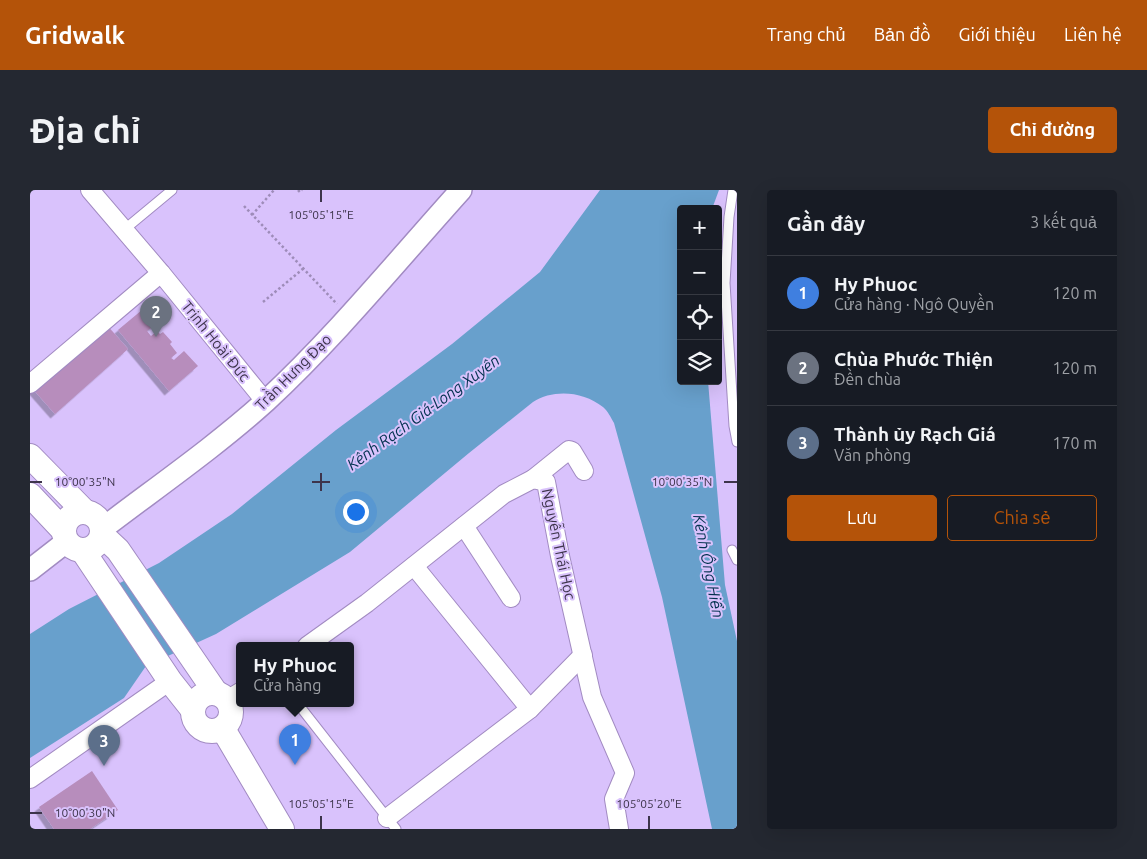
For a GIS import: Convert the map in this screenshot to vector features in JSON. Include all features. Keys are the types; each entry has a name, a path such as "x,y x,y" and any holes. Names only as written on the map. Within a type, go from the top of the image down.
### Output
{"main road":[{"path":"30,456 85,512 96,517 107,538 222,691 232,712 231,719 223,729 211,731 199,726 193,710 170,681 76,547 30,495"},
{"path":"76,547 68,518 79,512 85,512"},
{"path":"76,547 95,546 107,538"},
{"path":"193,710 195,704 204,695 222,691"},
{"path":"223,729 282,829"}],"street":[{"name":"Trịnh Hoài Đức","path":"90,190 125,229 265,401"},
{"name":"Trần Hưng Đạo","path":"107,538 265,401 302,366 461,190"},
{"path":"30,384 161,273"},
{"path":"533,479 569,450 572,451 584,471"},
{"name":"Nguyễn Thái Học","path":"313,642 367,603 504,494 533,479 546,482 560,556 592,697 625,773 614,799 619,829"},
{"path":"464,526 511,598"},
{"path":"30,570 76,547"},
{"path":"414,566 530,709"},
{"path":"392,824 530,709 583,655"},
{"path":"30,779 170,681"}],"lane":[{"path":"125,229 172,190"},
{"path":"733,190 729,217 725,283 734,426 737,442"},
{"path":"732,550 737,560"},
{"path":"300,707 392,824"}],"path":[{"path":"252,215 274,190"},
{"path":"298,190 300,192 302,190"},
{"path":"244,206 348,316"},
{"path":"263,302 304,268"}],"water":[{"path":"600,190 719,190 713,205 677,205 677,385 708,385 725,585 737,641 737,829 712,829 662,597 614,423 605,409 595,402 577,395 568,394 550,395 533,402 350,552 216,634 146,666 124,698 30,758 30,634 69,609 159,563 232,514 336,430 452,344 540,272"}],"building":[{"path":"148,305 161,320 147,331 151,336 157,331 160,334 163,332 172,342 170,344 177,353 171,358 174,360 184,351 198,366 169,391 118,330"},
{"path":"106,324 128,349 55,414 32,388"},
{"path":"92,771 118,810 90,829 54,829 39,807"}],"place":[{"name":"Chùa Phước Thiện","path":"156,337"},
{"name":"Hy Phuoc","path":"295,765"},
{"name":"Thành ủy Rạch Giá","path":"104,766"}],"water label":[{"name":"Kênh Rạch Giá-Long Xuyên","path":"423,412"},
{"name":"Kênh Ông Hiển","path":"709,566"}]}
